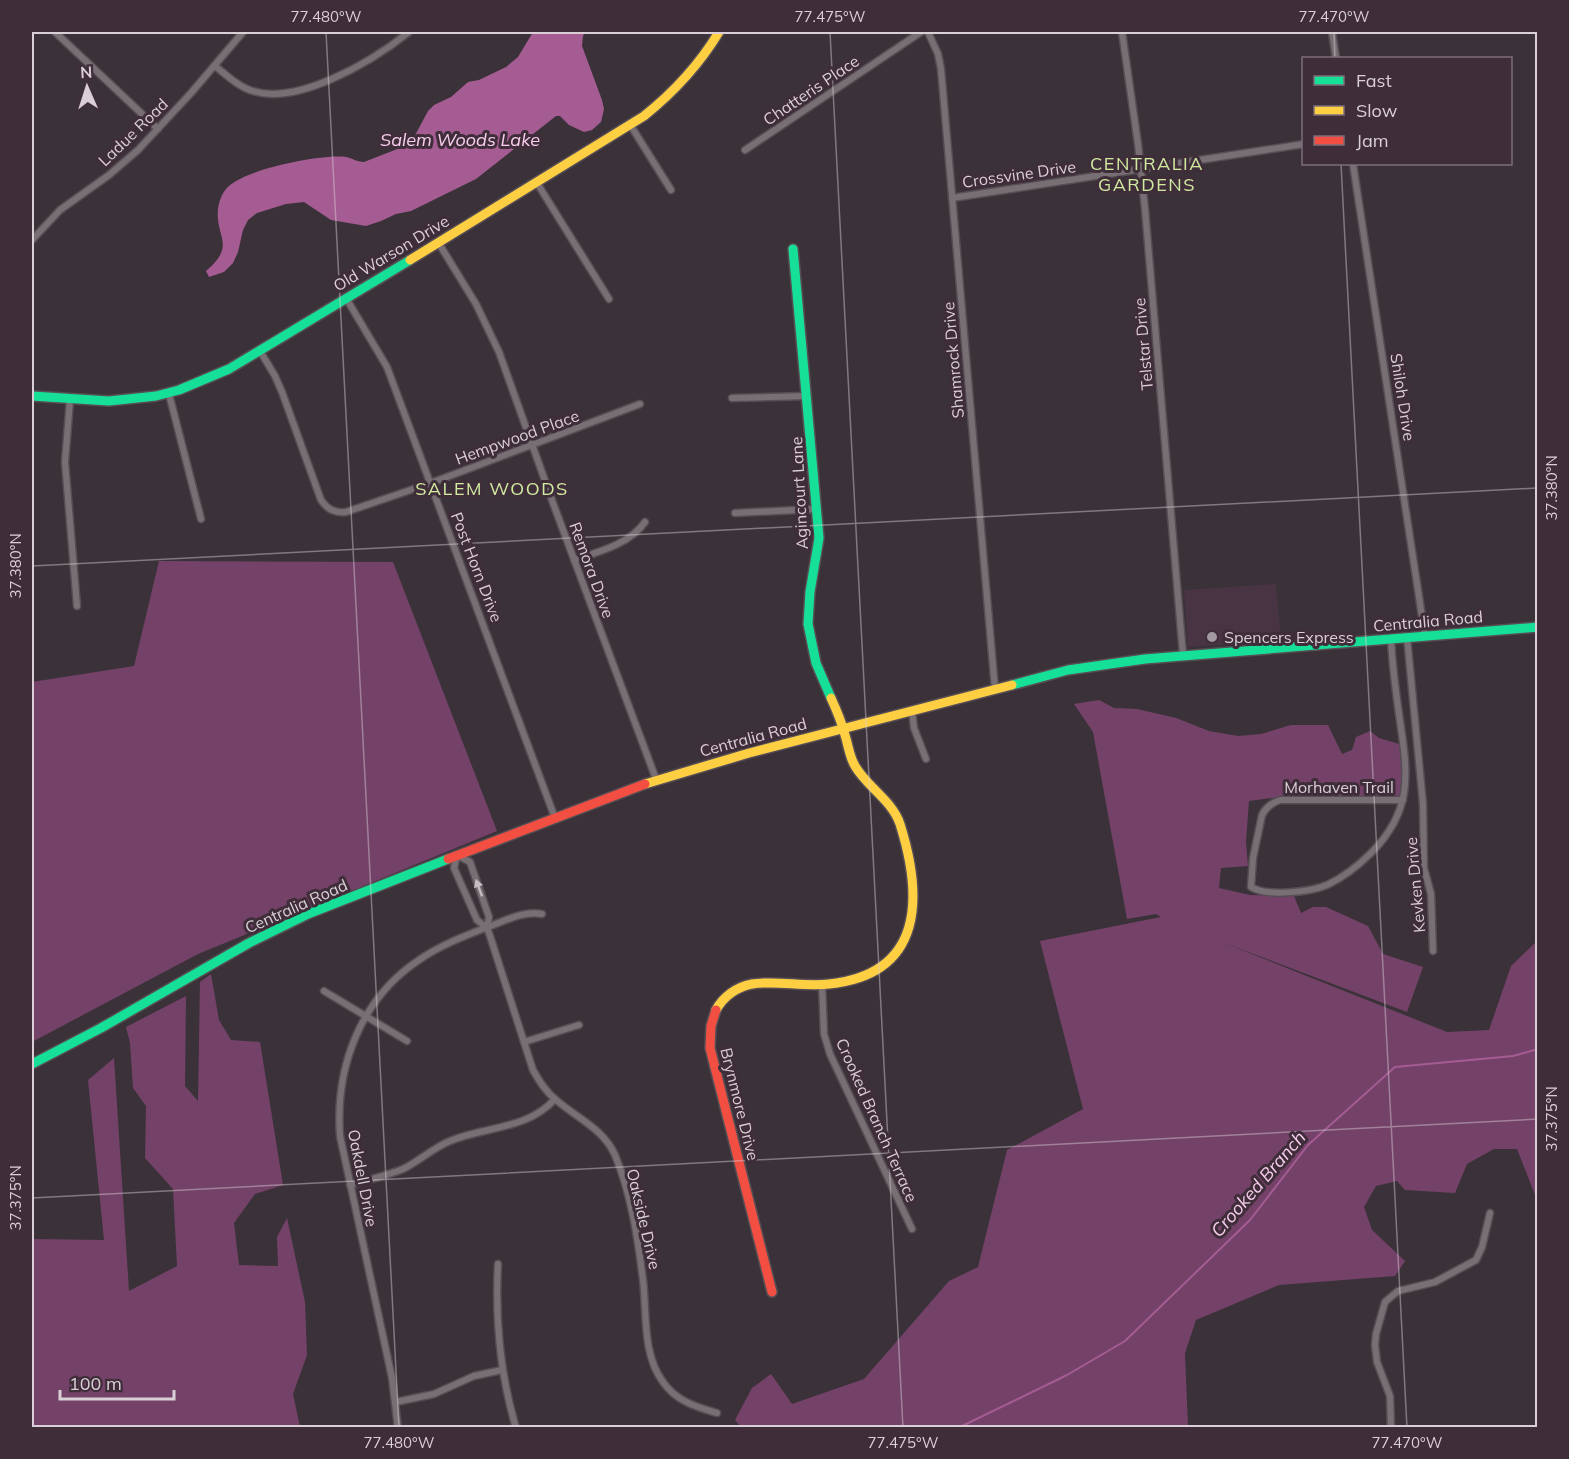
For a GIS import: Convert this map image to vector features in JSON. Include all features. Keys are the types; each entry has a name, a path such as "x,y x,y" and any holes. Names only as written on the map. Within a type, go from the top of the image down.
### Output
{"street":[{"path":"55,32 158,129"},
{"name":"Ladue Road","path":"32,240 60,210 122,165 158,129 243,32"},
{"path":"215,66 245,88 267,93 292,91 321,83 356,68 410,32"},
{"name":"Old Warson Drive","path":"32,396 123,402 169,394 210,380 631,126 680,85 701,60 719,32"},
{"name":"Chatteris Place","path":"745,150 921,32"},
{"name":"Shamrock Drive","path":"928,32 938,54 941,69 995,689"},
{"name":"Telstar Drive","path":"1122,32 1141,170 1169,479 1182,655"},
{"path":"1332,32 1336,57"},
{"path":"631,126 671,190"},
{"name":"Crossvine Drive","path":"952,198 1302,144"},
{"name":"Shiloh Drive","path":"1353,165 1425,636"},
{"path":"537,183 609,299"},
{"name":"Remora Drive","path":"438,243 488,328 499,352 656,779"},
{"name":"Agincourt Lane","path":"793,249 817,509 818,546 808,603 809,633 816,665 844,729"},
{"name":"Post Horn Drive","path":"346,298 387,367 555,818"},
{"name":"Hempwood Place","path":"260,351 279,384 321,500 325,506 334,511 346,512 431,483 640,404"},
{"path":"169,394 201,519"},
{"path":"732,398 807,396"},
{"path":"70,400 66,462 77,606"},
{"path":"735,513 817,509"},
{"path":"574,560 599,552 629,537 645,522"},
{"name":"Centralia Road","path":"32,1064 289,923 656,779 1100,663 1538,627"},
{"name":"Kevken Drive","path":"1407,637 1423,804 1424,868 1431,894 1433,951"},
{"name":"Morhaven Trail","path":"1392,638 1393,678 1407,778 1403,800 1392,826 1382,841 1362,862 1337,880 1324,886 1299,893 1260,890 1251,887 1253,858 1262,815 1265,809 1274,802 1280,800 1403,800"},
{"path":"912,711 914,728 926,759"},
{"name":"Brynmore Drive","path":"772,1292 710,1048 710,1023 723,998 742,985 822,984 852,980 871,974 888,962 904,945 911,929 914,912 912,875 898,819 889,803 857,770 844,729"},
{"name":"Oakside Drive","path":"487,928 477,920 454,868 458,855 470,862 489,916 487,928 533,1070 545,1089 595,1130 614,1153 638,1245 650,1351 657,1372 670,1391 685,1402 717,1413"},
{"name":"Oakdell Drive","path":"398,1428 396,1402 340,1136 338,1100 344,1066 351,1045 366,1016 392,982 417,961 433,951 487,928 525,914 542,914"},
{"name":"Crooked Branch Terrace","path":"822,984 824,1034 831,1054 912,1229"},
{"path":"324,991 407,1041"},
{"path":"524,1041 579,1025"},
{"path":"350,1185 402,1169 434,1149 465,1135 522,1122 542,1112 555,1099"},
{"path":"1391,1428 1390,1396 1377,1362 1375,1345 1385,1302 1398,1291 1435,1282 1476,1260 1482,1247 1490,1213"},
{"path":"498,1264 497,1314 502,1370 516,1428"},
{"path":"396,1402 434,1394 474,1376 502,1370"}],"shaded area":[{"path":"159,561 393,562 497,831 198,954 32,1042 32,682 134,666"},
{"path":"1276,584 1281,640 1188,647 1184,590"},
{"path":"1099,700 1114,708 1137,709 1176,718 1209,731 1238,736 1261,734 1291,725 1328,725 1342,754 1352,750 1356,737 1370,731 1379,738 1399,744 1403,776 1399,797 1271,798 1249,801 1246,842 1248,866 1221,868 1219,888 1250,895 1294,896 1301,913 1313,907 1326,907 1368,926 1383,954 1423,967 1407,1012 1222,942 1447,1032 1489,1030 1511,966 1537,941 1537,1200 1517,1149 1494,1149 1467,1164 1455,1193 1405,1190 1397,1181 1376,1186 1364,1207 1372,1230 1405,1261 1395,1276 1279,1285 1196,1320 1185,1353 1188,1427 742,1428 735,1420 752,1388 771,1374 792,1404 864,1379 949,1281 978,1267 1007,1150 1083,1109 1040,941 1161,917 1156,914 1127,919 1093,732 1074,704"},
{"path":"211,974 219,1020 231,1040 260,1042 283,1185 255,1194 234,1223 239,1265 278,1266 277,1237 287,1218 305,1302 307,1355 293,1394 300,1427 32,1427 32,1239 104,1240 88,1080 114,1058 129,1291 177,1266 173,1189 145,1158 146,1106 133,1088 130,1043 126,1027 186,996 185,1086 198,1101 200,982"}],"water":[{"name":"Salem Woods Lake","path":"533,32 585,32 582,46 604,109 601,122 592,130 584,132 569,125 560,116 556,116 476,179 411,211 396,214 366,226 331,220 304,202 286,204 257,213 248,220 243,230 233,263 224,272 209,277 206,271 221,254 223,247 218,219 219,203 225,190 236,181 266,169 302,160 346,157 364,162 405,146 412,141 428,111 434,105 451,97 468,82 479,80 506,67 518,57"}],"waterway":[{"name":"Crooked Branch","path":"958,1428 1067,1375 1125,1341 1250,1220 1308,1145 1395,1067 1513,1056 1538,1049"}],"traffic: fast":[{"path":"793,249 819,538 810,592 808,624 816,663 831,698"},
{"path":"32,396 109,401 156,396 179,390 229,369 410,260"},
{"path":"1012,685 1068,670 1145,659 1538,627"},
{"path":"32,1064 101,1028 249,943 308,914 448,859"}],"traffic: slow":[{"path":"410,260 644,116 685,77 719,32"},
{"path":"645,784 749,753 1012,685"},
{"path":"716,1010 731,993 752,984 819,985 860,977 883,965 899,948 909,928 913,904 912,878 900,824 891,808 855,766 831,698"}],"traffic: jam":[{"path":"448,859 645,784"},
{"path":"716,1010 711,1026 710,1048 772,1292"}],"place":[{"name":"Spencers Express","path":"1212,637"}],"district":[{"name":"CENTRALIA GARDENS","path":"1147,174"},
{"name":"SALEM WOODS","path":"492,488"}]}
